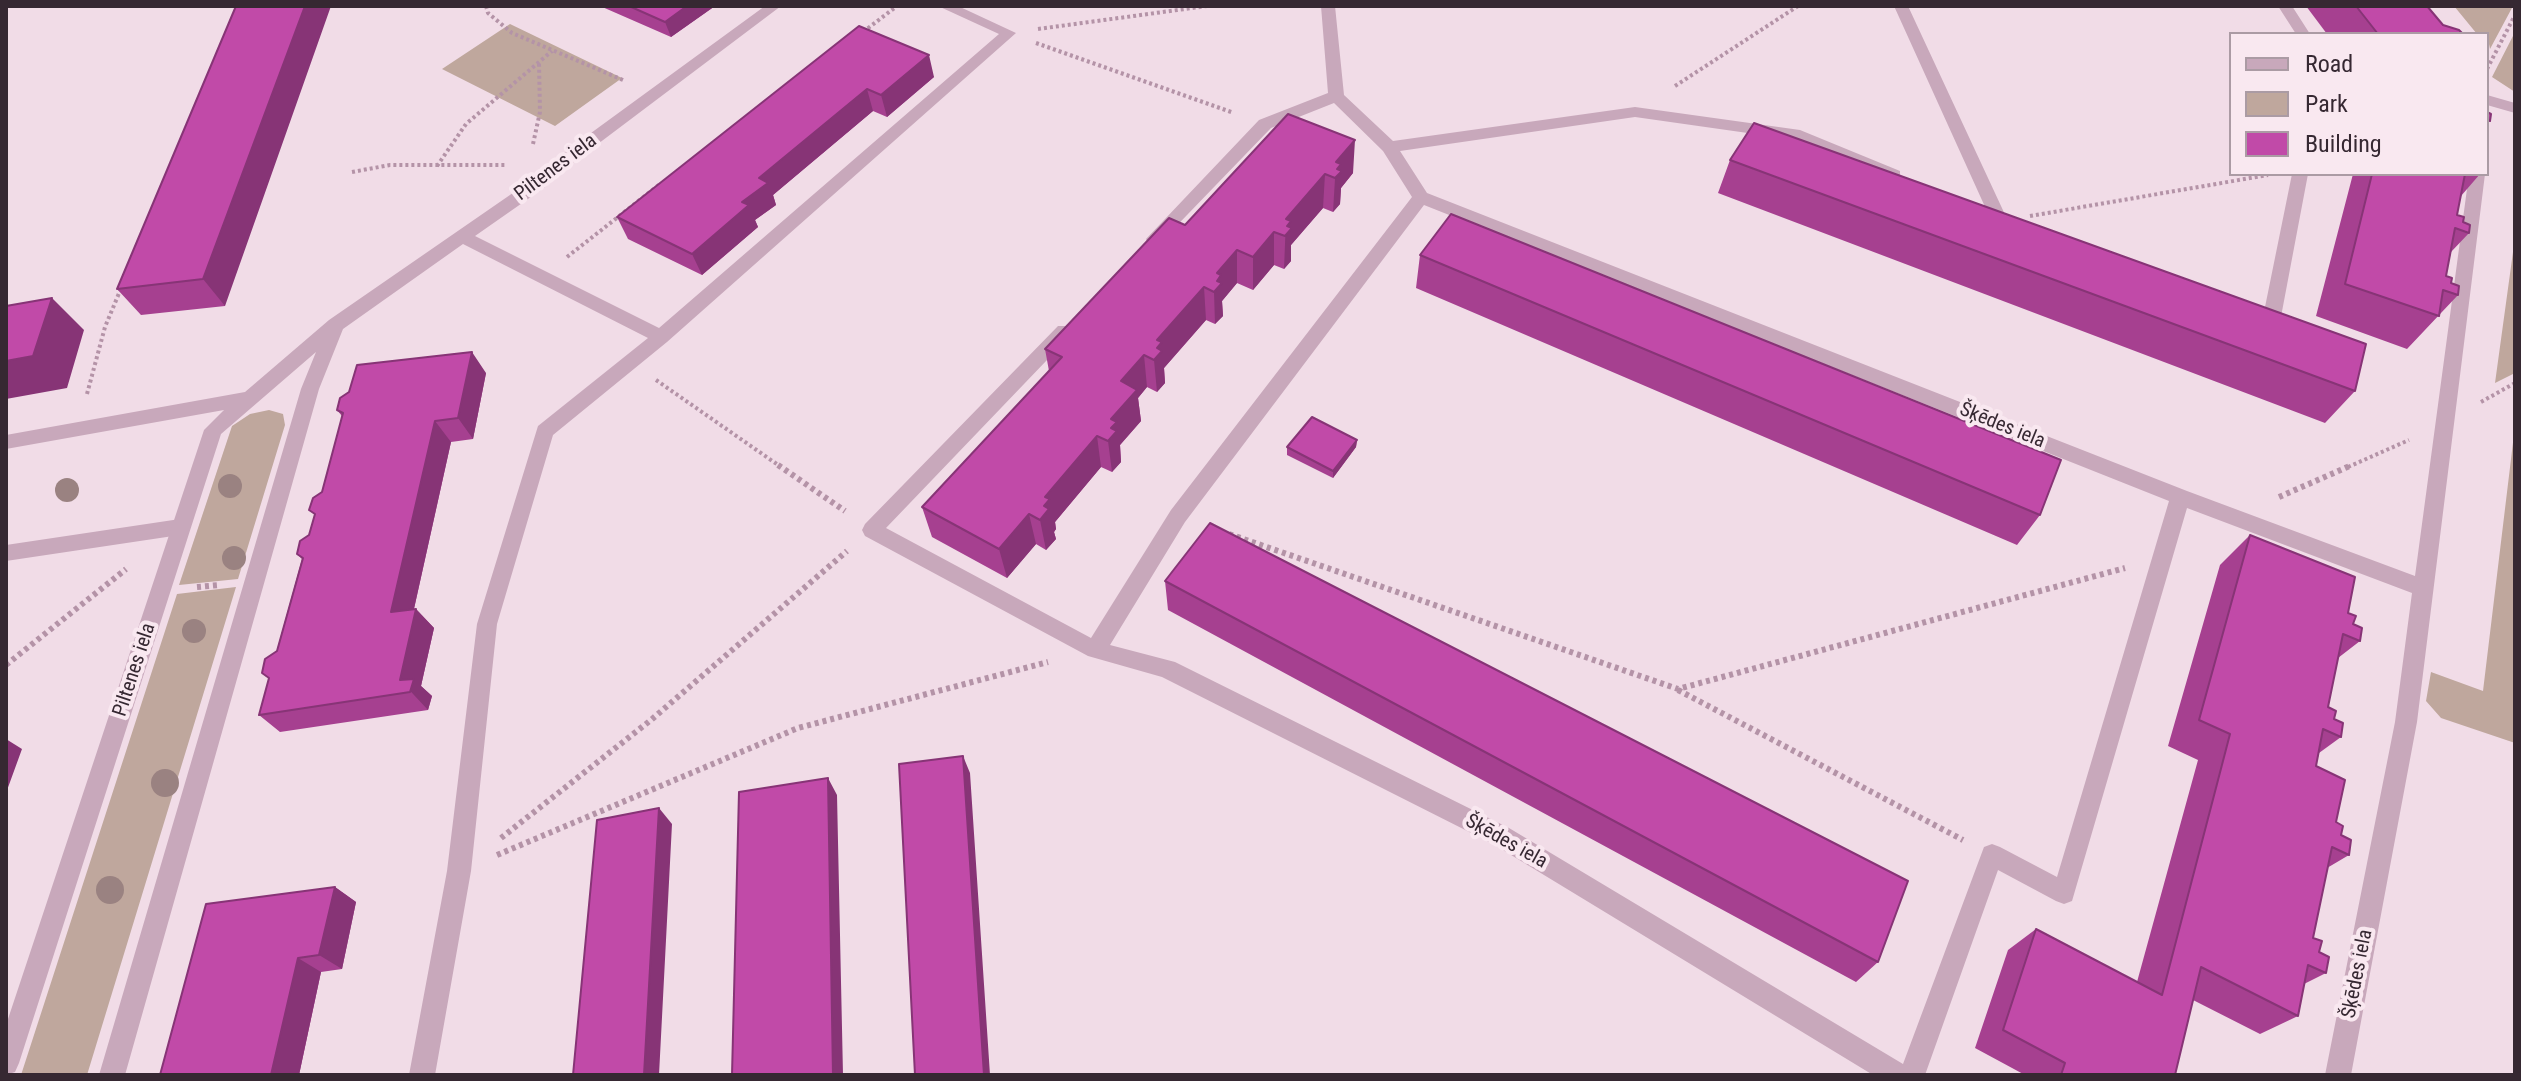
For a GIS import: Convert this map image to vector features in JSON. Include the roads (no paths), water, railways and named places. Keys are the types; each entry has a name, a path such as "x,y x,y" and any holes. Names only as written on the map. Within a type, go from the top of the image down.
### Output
{"street":[{"name":"Piltenes iela","path":"6,1063 213,430 335,325 542,181 560,164 774,6"},
{"path":"422,1075 459,871 477,685 487,624 545,431 661,337 1009,33 945,6"},
{"path":"1095,650 1178,516 1421,197 1389,147 1336,96 1328,6"},
{"path":"1901,6 2008,223 1972,208"},
{"path":"2285,6 2302,32"},
{"path":"1145,248 1265,124 1336,96"},
{"path":"2489,101 2515,108"},
{"path":"1389,147 1635,112 1800,135 1915,184"},
{"path":"2244,312 2271,322 2300,176"},
{"name":"Šķēdes iela","path":"2338,1075 2406,722 2477,176"},
{"name":"Šķēdes iela","path":"1421,197 2180,497 2423,588"},
{"path":"463,237 661,337"},
{"name":"Šķēdes iela","path":"1079,315 872,530 1095,650 1167,669 1501,836 1897,1075"},
{"path":"112,1075 310,389 335,325"},
{"path":"6,442 246,399"},
{"path":"1912,1075 1992,855 2064,893 2180,497"},
{"path":"6,553 180,527"}]}
